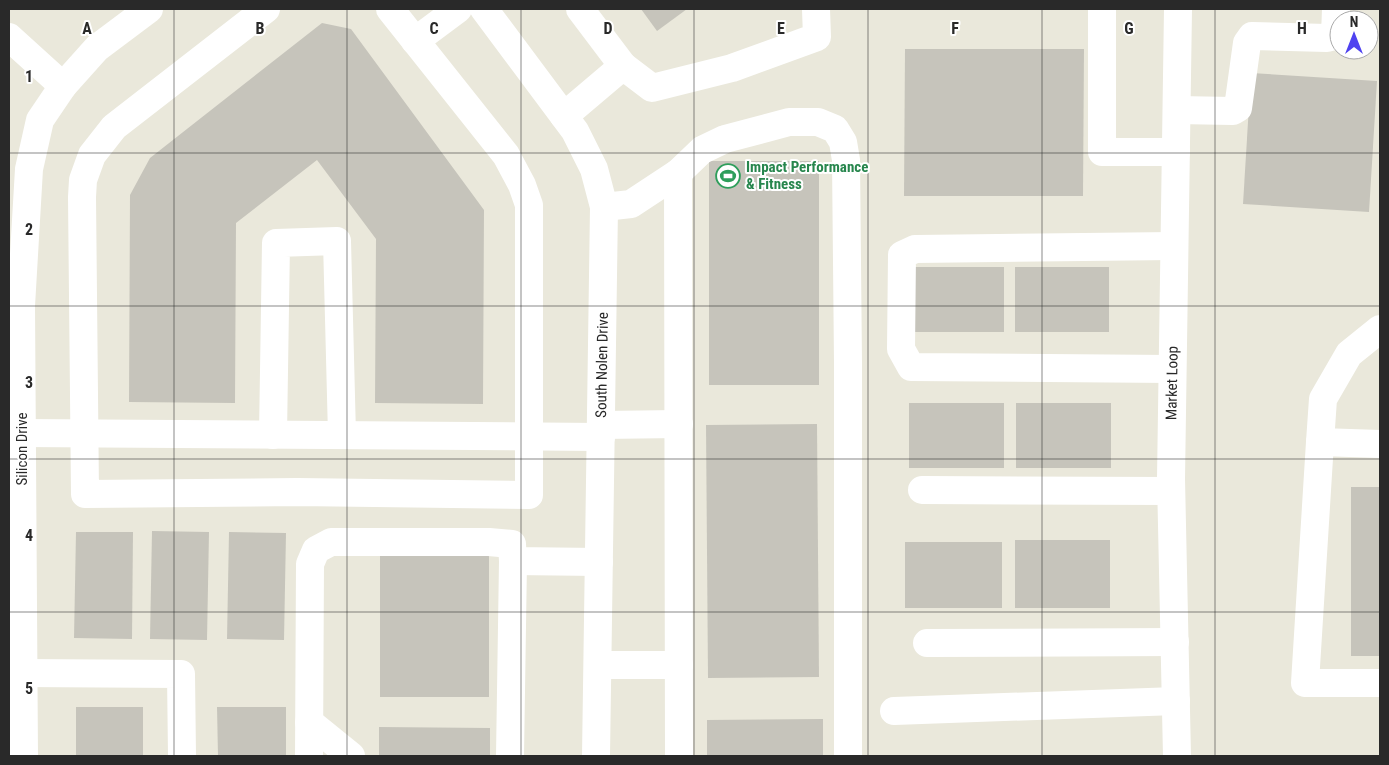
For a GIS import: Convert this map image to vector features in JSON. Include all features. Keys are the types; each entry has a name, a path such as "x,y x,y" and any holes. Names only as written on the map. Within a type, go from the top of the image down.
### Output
{"street":[{"name":"Silicon Drive","path":"24,756 23,673 16,541 22,433 15,306 29,169 40,120 63,86 97,48 149,9"},
{"path":"255,12 114,127 92,155 83,180 82,434 84,494 306,492 529,495 528,205 522,185 506,155 390,9"},
{"path":"415,41 458,9"},
{"name":"South Nolen Drive","path":"484,9 575,131 594,169 604,207 596,756"},
{"path":"580,9 623,66 652,88 732,68 817,37 816,9"},
{"path":"1102,9 1102,152 1176,152"},
{"name":"Market Loop","path":"1177,756 1171,491 1178,9"},
{"path":"1176,110 1233,111 1238,108 1247,43 1252,36 1327,38 1335,36 1336,9"},
{"path":"9,37 63,86"},
{"path":"564,116 623,66"},
{"path":"604,207 630,204 678,173 702,150 724,139 789,122 818,122 834,129 843,142 846,169 848,344 848,756"},
{"path":"678,173 679,756"},
{"path":"273,435 276,243 337,241 342,435"},
{"path":"1172,369 911,366 901,349 902,256 915,249 1174,246"},
{"path":"1380,330 1349,354 1323,399 1304,683 1380,683"},
{"path":"22,433 529,437 679,424"},
{"path":"1320,442 1380,444"},
{"path":"922,490 1171,491"},
{"path":"308,756 310,564 316,550 331,542 489,542 512,544 510,756"},
{"path":"513,560 599,562"},
{"path":"927,643 1175,642"},
{"path":"598,665 679,665"},
{"path":"23,673 181,674 182,756"},
{"path":"894,711 1176,701"},
{"path":"309,722 351,756"}],"building":[{"path":"641,9 687,9 657,31"},
{"path":"322,23 351,29 484,210 483,404 375,403 376,239 317,160 236,223 235,403 129,402 130,195 150,158"},
{"path":"905,49 1084,49 1083,196 904,196"},
{"path":"1251,73 1377,81 1369,212 1243,204"},
{"path":"709,161 819,161 819,385 709,385"},
{"path":"909,267 1004,267 1004,332 909,332"},
{"path":"1015,267 1109,267 1109,332 1015,332"},
{"path":"909,403 1004,403 1004,468 909,468"},
{"path":"1016,403 1111,403 1111,468 1016,468"},
{"path":"817,424 819,677 708,678 706,425"},
{"path":"1351,487 1380,487 1380,656 1351,656"},
{"path":"152,531 209,532 207,640 150,639"},
{"path":"76,532 133,532 132,639 74,638"},
{"path":"229,532 286,533 284,640 227,639"},
{"path":"1015,540 1110,540 1110,608 1015,608"},
{"path":"905,542 1002,542 1002,608 905,608"},
{"path":"380,554 489,554 489,697 380,697"},
{"path":"76,707 143,707 143,756 76,756"},
{"path":"217,707 286,707 286,756 218,756"},
{"path":"823,719 823,756 707,756 707,720"},
{"path":"379,727 490,728 490,756 379,756"}],"place":[{"name":"Impact Performance & Fitness","path":"728,176"}]}
